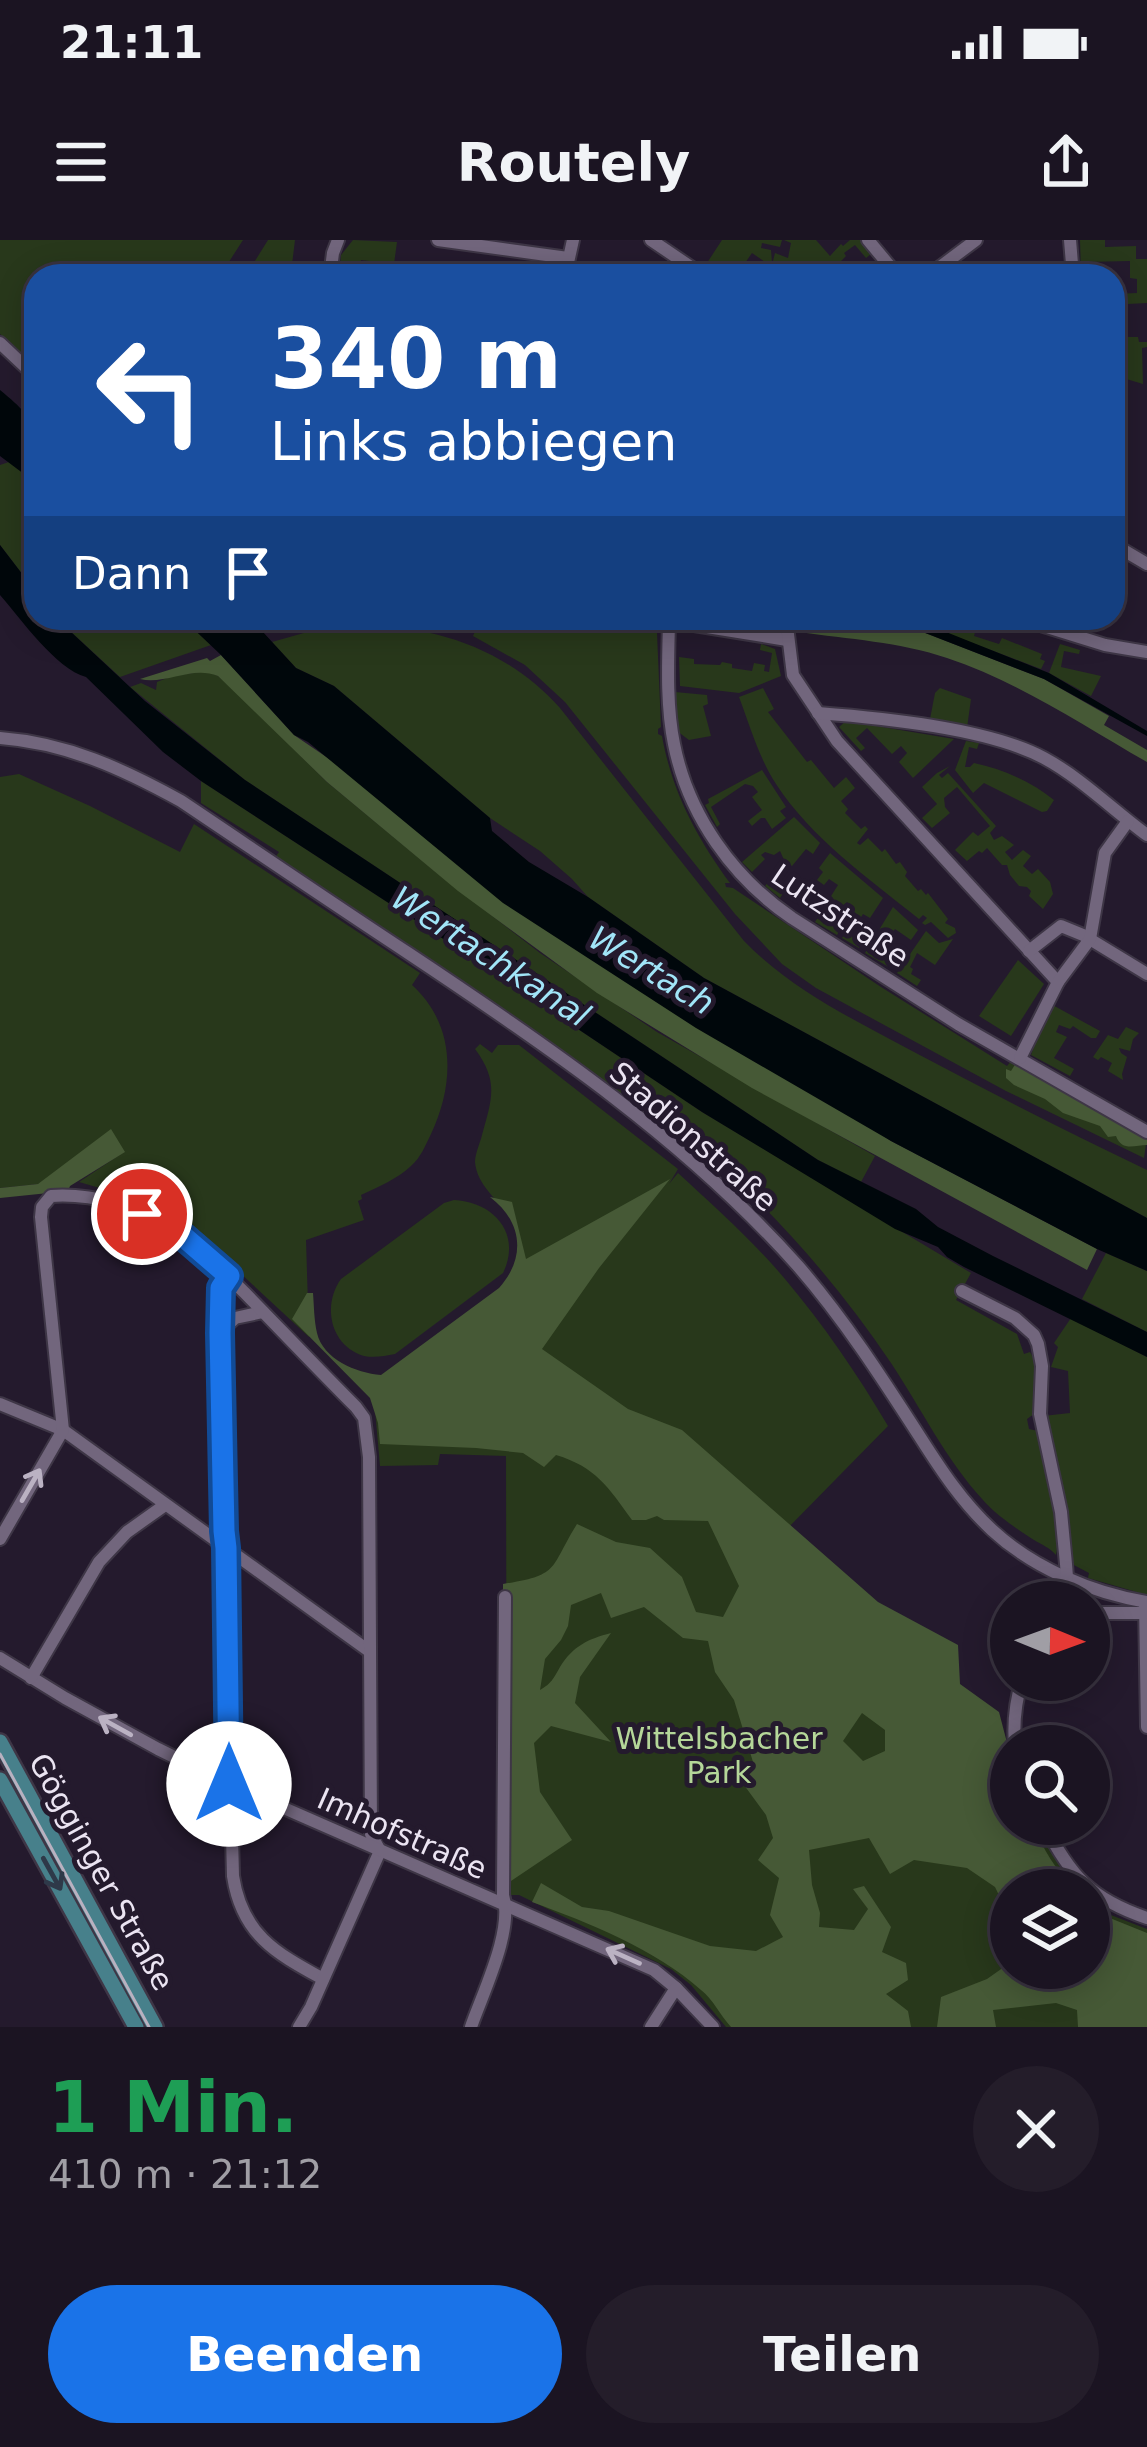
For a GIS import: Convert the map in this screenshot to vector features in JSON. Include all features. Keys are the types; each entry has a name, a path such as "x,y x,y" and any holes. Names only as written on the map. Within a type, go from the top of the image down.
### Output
{"main road":[{"name":"Gögginger Straße","path":"0,1742 155,2027"},
{"name":"Gögginger Straße","path":"0,1780 136,2027"}],"street":[{"path":"438,240 568,258"},
{"path":"567,264 573,240"},
{"path":"651,240 686,264"},
{"path":"868,240 888,264"},
{"path":"944,264 976,240"},
{"path":"0,343 24,365"},
{"name":"Lutzstraße","path":"669,630 674,746 691,796 734,866 766,900 958,1024 1147,1132"},
{"path":"721,630 787,640"},
{"path":"787,630 793,675 845,751 1058,982"},
{"path":"1057,630 1147,652"},
{"path":"818,713 967,733 1015,745 1053,764 1147,835"},
{"name":"Stadionstraße","path":"0,738 78,753 143,780 201,814 608,1092 686,1155 798,1267 842,1320 951,1485 994,1532 1067,1577 1146,1605"},
{"path":"1020,1058 1058,982 1090,939 1105,853 1129,821"},
{"path":"1029,951 1061,926 1147,974"},
{"path":"0,1539 63,1430 41,1213 47,1198 58,1195 110,1203 177,1231 229,1276 364,1418 369,1457 371,1834 380,1851 299,2027"},
{"path":"229,1276 221,1288 220,1333 232,1876 248,1922 267,1945 323,1979"},
{"path":"962,1291 1015,1318 1038,1344 1040,1414 1061,1512 1065,1581"},
{"path":"220,1333 236,1318 263,1312"},
{"path":"0,1404 63,1430 369,1651"},
{"path":"31,1678 99,1562 127,1532 166,1505"},
{"path":"471,2027 504,1930 507,1907 503,1895 505,1597"},
{"path":"1110,1610 1146,1605 1147,1726"},
{"name":"Imhofstraße","path":"0,1658 158,1750 229,1784 654,1970 713,2027"},
{"path":"1055,1845 1087,1888 1147,1918"},
{"path":"651,2027 676,1988"}],"green space":[{"path":"0,240 243,240 228,264 24,264 24,357 0,334"},
{"path":"268,240 295,240 292,264 253,264"},
{"path":"353,240 397,242 394,264 361,260 360,264 340,264"},
{"path":"722,240 782,240 780,247 762,243 761,248 771,250 770,264 752,253 744,264 706,264"},
{"path":"784,240 816,240 830,256 841,244 860,240 871,254 866,258 855,245 844,253 843,264 772,264 775,253 788,258 791,243"},
{"path":"1080,240 1105,240 1105,247 1136,246 1136,259 1147,259 1147,303 1128,304 1126,337 1147,342 1142,348 1143,384 1125,379 1125,294 1137,293 1137,279 1130,278 1130,261 1081,264"},
{"path":"9,462 24,474 24,576 0,545 0,465"},
{"path":"69,630 195,630 211,645 120,677"},
{"path":"314,630 413,630 467,644 516,670 560,708 763,959 846,1016 1147,1170 1147,1218 704,978 588,897 540,851 490,818 334,686 296,668 272,642"},
{"path":"476,630 655,630 658,734 679,795 730,883 726,887 1007,1066 1012,1060 1147,1137 1144,1158 1006,1091 816,988 782,964 735,914 565,702 525,665 473,636"},
{"path":"918,630 1044,679 1109,716 1104,725 1147,750 1147,762 1050,705 974,668 911,648 799,632"},
{"path":"938,630 976,630 974,636 999,644 1002,638 1042,654 1041,669"},
{"path":"761,644 775,649 781,676 739,693 680,686 679,657 694,659 694,664 722,662 752,671 754,663 765,665 764,671 769,672 772,653 760,650"},
{"path":"1060,644 1080,650 1079,654 1064,651 1061,667 1101,676 1091,696 1049,673"},
{"path":"221,655 294,735 891,1141 1097,1249 1087,1270 752,1088 597,993 458,891 327,782 218,676 198,673 140,679"},
{"path":"207,671 232,688 327,782 540,953 657,1032 875,1156 861,1182 818,1160 245,780 130,687 141,683 156,690 157,682 172,676"},
{"path":"763,688 774,709 768,712 807,762 811,760 834,788 846,777 855,788 841,801 848,809 845,813 861,829 868,829 857,843 868,838 896,864 900,862 905,876 918,891 928,893 956,933 948,938 931,922 922,923 927,918 919,919 861,873 790,804 765,764 739,697"},
{"path":"940,688 971,699 967,728 930,719"},
{"path":"675,692 707,695 708,704 703,706 711,736 689,740 677,731"},
{"path":"846,721 954,739 913,778 899,762 907,753 901,746 892,754 867,728 856,738 865,748 861,751 839,727"},
{"path":"966,741 979,743 977,749 969,747 965,767 974,763 1027,782 1054,800 1047,811 984,783 973,793 955,770"},
{"path":"950,766 939,775 948,773 996,826 990,833 994,840 1002,836 1014,845 1005,852 1012,860 1023,850 1031,856 1023,866 1032,874 1038,869 1050,882 1053,894 1043,909 987,848 967,861 955,850 973,832 978,836 990,826 957,787 944,798 950,813 932,828 922,818 937,804 922,787"},
{"path":"762,770 786,807 780,811 786,818 772,829 765,818 752,826 748,821 762,810 752,797 758,792 745,784 711,807 720,824 717,827 705,805 708,799"},
{"path":"19,774 180,852 194,824 420,973 412,985 437,1018 447,1055 439,1115 414,1163 361,1195 358,1201 364,1220 306,1240 309,1337 182,1219 79,1182 124,1152 38,1184 0,1188 0,777"},
{"path":"201,781 702,1112 971,1273 956,1300 1017,1334 1024,1354 1030,1352 1034,1359 1034,1414 1027,1419 1029,1429 1038,1431 1052,1493 1056,1555 983,1500 845,1300 769,1212 713,1158 641,1098 625,1089 635,1107 663,1132 272,862 279,852 201,803"},
{"path":"794,817 820,843 813,854 806,849 792,866 787,862 780,870 783,875 777,886 784,892 780,898 765,886 785,862 780,851 761,855 765,859 752,872 742,862"},
{"path":"830,853 883,898 870,918 863,914 850,935 862,943 859,948 842,938 854,919 848,916 853,907 847,902 824,920 840,930 837,935 815,922 819,916 813,913 838,885 829,879 824,885 817,880"},
{"path":"893,907 918,930 911,940 895,929 887,935 878,953 895,964 892,969 865,953"},
{"path":"926,931 939,943 953,939 935,965 917,953 910,967 911,974 921,980 917,986 897,973"},
{"path":"1018,960 1044,984 1011,1036 979,1016"},
{"path":"1049,1003 1100,1031 1091,1038 1073,1026 1059,1025 1056,1032 1067,1037 1054,1058 1074,1069 1070,1076 1031,1055"},
{"path":"1126,1027 1139,1033 1130,1051 1119,1048 1127,1057 1123,1080 1108,1071 1112,1063 1093,1057 1108,1035 1118,1039"},
{"name":"Wittelsbacher Park","path":"480,1044 492,1053 498,1045 519,1045 678,1169 669,1184 678,1173 747,1238 799,1296 852,1369 888,1426 785,1531 990,1797 990,1845 1048,1845 1065,1869 990,1869 990,1989 1110,1989 1110,1915 1147,1929 1147,2027 896,2027 886,2021 879,2027 726,2027 671,1969 519,1895 507,1895 506,1456 440,1454 438,1465 380,1466 373,1387 493,1294 516,1261 518,1238 513,1223 477,1173 475,1162 491,1090 488,1071 475,1049"},
{"path":"1016,1063 1147,1137 1147,1145 1125,1146 1100,1126 1063,1113 1014,1085 1006,1078 1006,1069 1011,1071"},
{"path":"111,1129 125,1152 68,1191 0,1198 0,1188 38,1184"},
{"path":"670,1179 542,1349 628,1409 682,1430 878,1602 958,1645 960,1684 999,1712 1002,1725 990,1725 990,1845 1043,1845 1058,1869 990,1869 990,1884 967,1868 914,1860 890,1874 869,1838 809,1850 819,1927 854,1930 868,1909 853,1889 864,1886 891,1927 882,1952 906,1963 908,1980 886,1994 908,2011 911,2027 731,2027 705,1994 663,1962 598,1928 532,1902 541,1883 582,1907 609,1911 710,1946 756,1951 783,1937 770,1915 779,1878 758,1860 773,1838 766,1815 744,1785 753,1762 734,1700 715,1672 708,1641 683,1638 644,1607 611,1618 601,1593 571,1605 568,1626 545,1659 540,1690 576,1649 611,1633 580,1677 575,1703 611,1742 551,1726 534,1743 540,1792 572,1840 502,1887 503,1584 545,1573 577,1524 616,1542 650,1548 682,1577 696,1612 723,1617 739,1586 708,1521 657,1516 632,1520 600,1480 570,1460 556,1455 544,1467 523,1453 380,1444 370,1398 292,1319 307,1293 313,1293 317,1333 326,1350 351,1368 381,1375 508,1277 517,1241 509,1218 490,1197 512,1202 526,1259","holes":["862,1713 885,1730 885,1751 863,1761 843,1741"]},
{"path":"454,1200 481,1207 501,1223 509,1245 503,1273 395,1354 368,1357 352,1351 337,1334 331,1312 341,1279"},
{"path":"1106,1253 1147,1271 1147,1332 1082,1299"},
{"path":"1071,1318 1147,1357 1147,1595 1088,1578 1089,1573 1070,1563 1043,1416 1070,1413 1068,1371 1051,1367 1058,1347 1054,1343"},
{"path":"1110,1918 1147,1933 1147,2027 1078,2027 1077,2010 1056,2003 993,2010 996,2027 937,2027 941,1997 990,1977 990,1989 1110,1989"}],"water":[{"path":"0,390 24,412 24,474 0,456"},
{"path":"0,545 24,576 24,623 0,595"},
{"name":"Wertachkanal","path":"30,630 69,630 145,701 245,780 818,1160 916,1209 938,1227 993,1256 1147,1332 1147,1357 964,1267 938,1247 895,1229 702,1112 201,781 163,752 86,677 51,654"},
{"name":"Wertach","path":"195,630 261,630 296,668 334,686 490,818 492,831 529,862 704,978 1147,1218 1147,1271 891,1141 696,1028 503,903 294,735"},
{"path":"918,630 941,630 1049,673 1147,731 1147,736 1044,679"}],"tram line":[{"path":"0,1754 149,2027"}],"route":[{"path":"142,1214 177,1231 229,1276 221,1288 220,1342 229,1784"}]}
